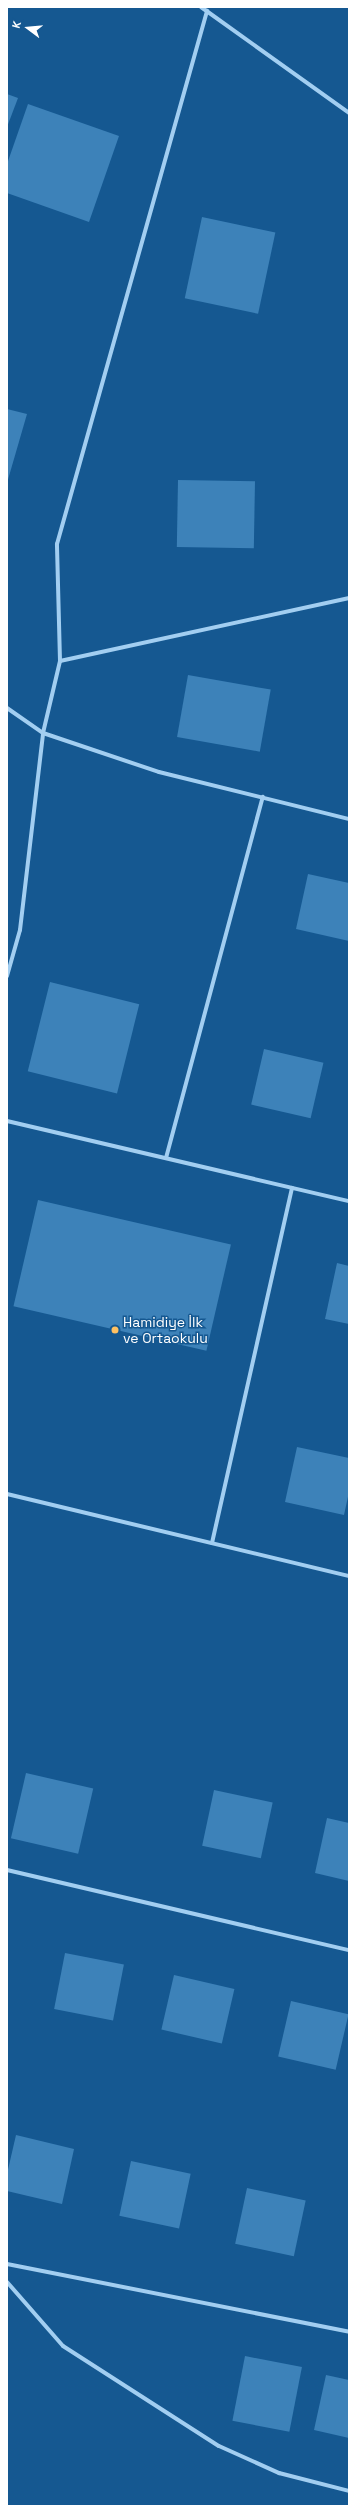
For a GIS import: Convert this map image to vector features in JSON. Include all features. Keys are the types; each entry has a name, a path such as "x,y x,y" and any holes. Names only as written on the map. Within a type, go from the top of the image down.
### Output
{"street":[{"path":"201,7 349,113"},
{"path":"7,976 20,930 43,733 60,661 56,544 207,11"},
{"path":"60,661 349,598"},
{"path":"7,708 43,733 159,772 349,819"},
{"path":"166,1158 263,797"},
{"path":"7,1121 349,1201"},
{"path":"212,1543 292,1188"},
{"path":"7,1494 349,1576"},
{"path":"7,1870 349,1950"},
{"path":"7,2264 349,2332"},
{"path":"7,2282 63,2346 219,2446 279,2473 349,2491"}],"building":[{"path":"7,94 18,98 7,127"},
{"path":"28,104 119,136 89,222 7,193 7,164"},
{"path":"202,217 275,233 258,314 185,298"},
{"path":"7,409 27,414 7,483"},
{"path":"178,480 255,481 254,548 177,547"},
{"path":"188,675 271,690 260,752 177,737"},
{"path":"308,874 349,883 349,941 296,929"},
{"path":"50,982 139,1004 117,1094 28,1071"},
{"path":"264,1049 323,1063 311,1118 251,1105"},
{"path":"38,1200 231,1245 206,1351 13,1306"},
{"path":"337,1263 349,1266 349,1324 325,1319"},
{"path":"297,1447 349,1458 349,1492 344,1515 285,1502"},
{"path":"26,1773 93,1789 78,1854 11,1838"},
{"path":"214,1790 273,1802 261,1858 202,1846"},
{"path":"327,1818 349,1823 349,1881 315,1873"},
{"path":"65,1953 124,1964 113,2020 54,2009"},
{"path":"174,1975 234,1989 222,2044 161,2030"},
{"path":"291,2001 348,2014 336,2070 278,2057"},
{"path":"16,2135 74,2149 62,2204 7,2191 7,2174"},
{"path":"131,2161 191,2174 179,2228 119,2216"},
{"path":"247,2188 306,2200 294,2256 235,2244"},
{"path":"245,2356 302,2367 289,2432 232,2421"},
{"path":"326,2375 349,2380 349,2438 314,2430"}],"place":[{"name":"Hamidiye İlk ve Ortaokulu","path":"115,1330"}]}
